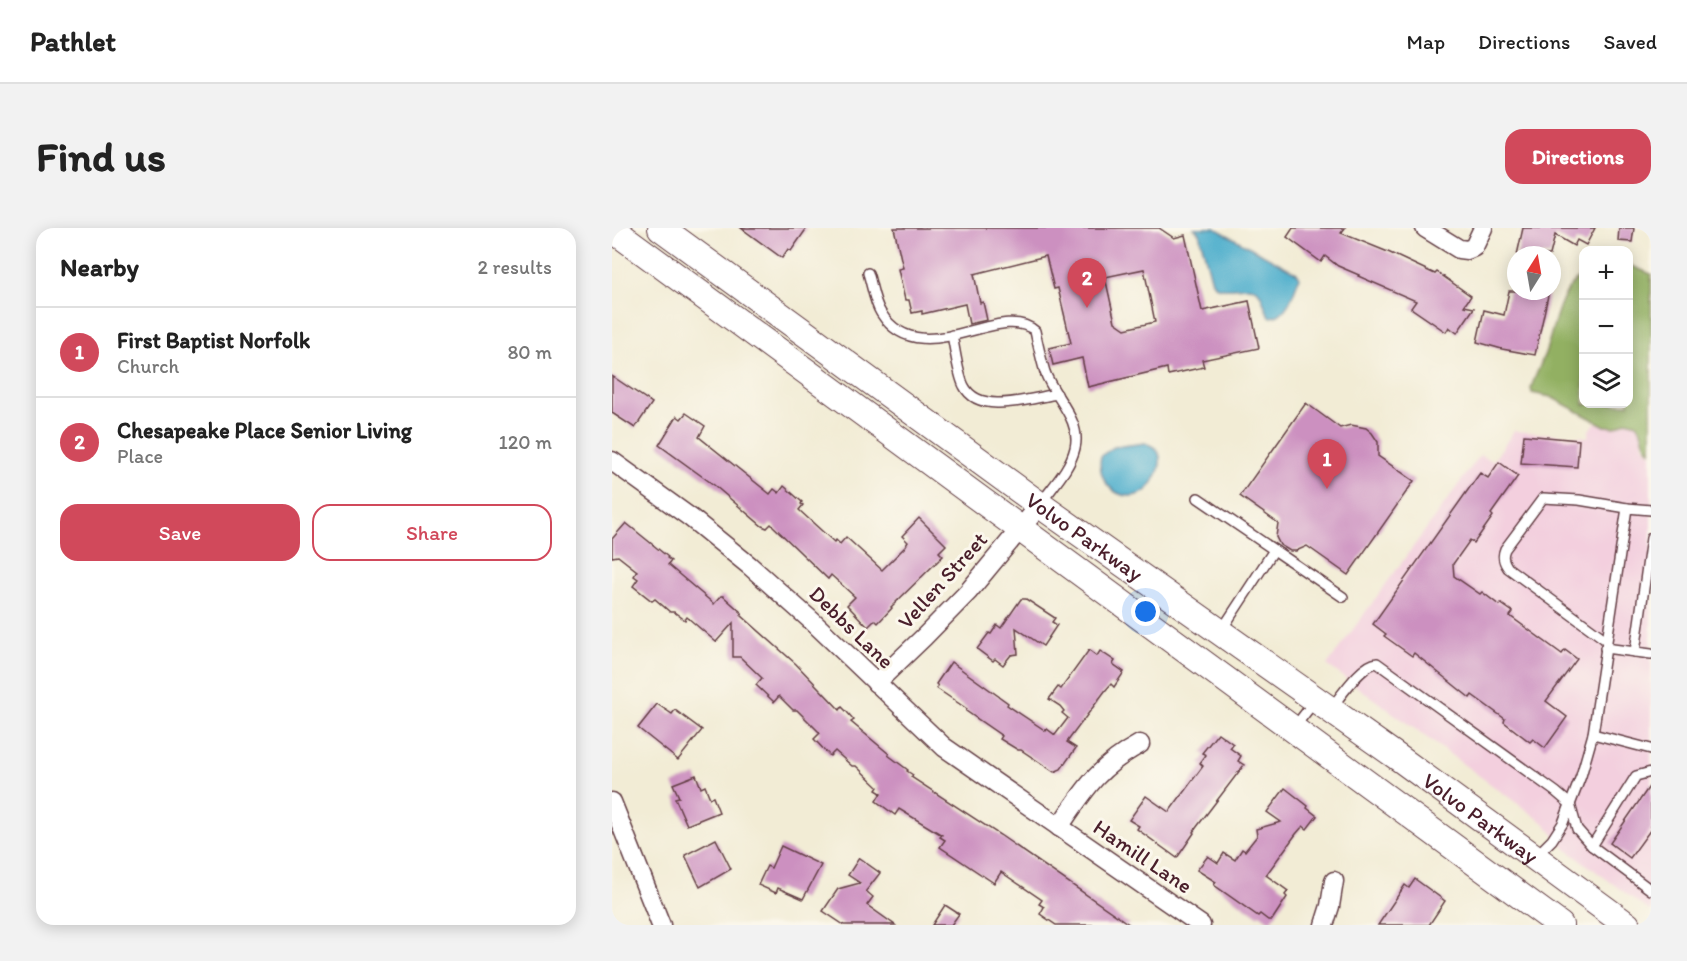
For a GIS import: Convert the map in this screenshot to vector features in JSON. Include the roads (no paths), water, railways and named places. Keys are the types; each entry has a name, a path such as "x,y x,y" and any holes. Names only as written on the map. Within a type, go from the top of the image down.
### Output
{"main road":[{"name":"Volvo Parkway","path":"661,228 1040,505 1627,925"},
{"name":"Volvo Parkway","path":"612,229 1560,925"}],"street":[{"path":"1425,228 1459,249 1467,250 1473,247 1483,228"},
{"name":"Debbs Lane","path":"612,461 691,518 750,566 813,622 944,747 1059,827"},
{"name":"Vellen Street","path":"876,683 968,592 1040,505"},
{"path":"1059,827 1094,778 1118,756 1140,744"},
{"path":"612,802 661,925"},
{"name":"Hamill Lane","path":"1059,827 1201,925"},
{"path":"1324,925 1334,881"}],"lane":[{"path":"868,273 880,312 889,323 905,335 923,340 999,325 1021,324 1030,327 1035,332 1046,374 1072,422 1076,437 1076,448 1068,466 1040,505"},
{"path":"952,335 964,387 977,401 996,404 1057,394"},
{"path":"1198,498 1343,597"},
{"path":"1651,510 1588,501 1543,498 1503,554 1503,561 1508,568 1605,644 1651,654"},
{"path":"1535,858 1552,840 1563,823 1581,776 1593,734 1627,508"},
{"path":"1635,652 1651,538"},
{"path":"1220,632 1274,550"},
{"path":"1293,729 1364,669 1377,663 1570,804 1577,829 1592,846 1651,890"},
{"path":"1593,734 1651,749"},
{"path":"1592,846 1636,776 1651,772"}],"water":[{"path":"1194,228 1215,228 1297,273 1299,278 1285,309 1276,316 1270,317 1255,288 1217,287 1212,282 1199,233"},
{"path":"1145,443 1156,449 1159,455 1157,475 1149,487 1140,494 1131,496 1115,492 1109,487 1101,472 1101,456 1114,447"}],"place":[{"name":"Chesapeake Place Senior Living","path":"1087,308"},
{"name":"First Baptist Norfolk","path":"1327,489"}]}
